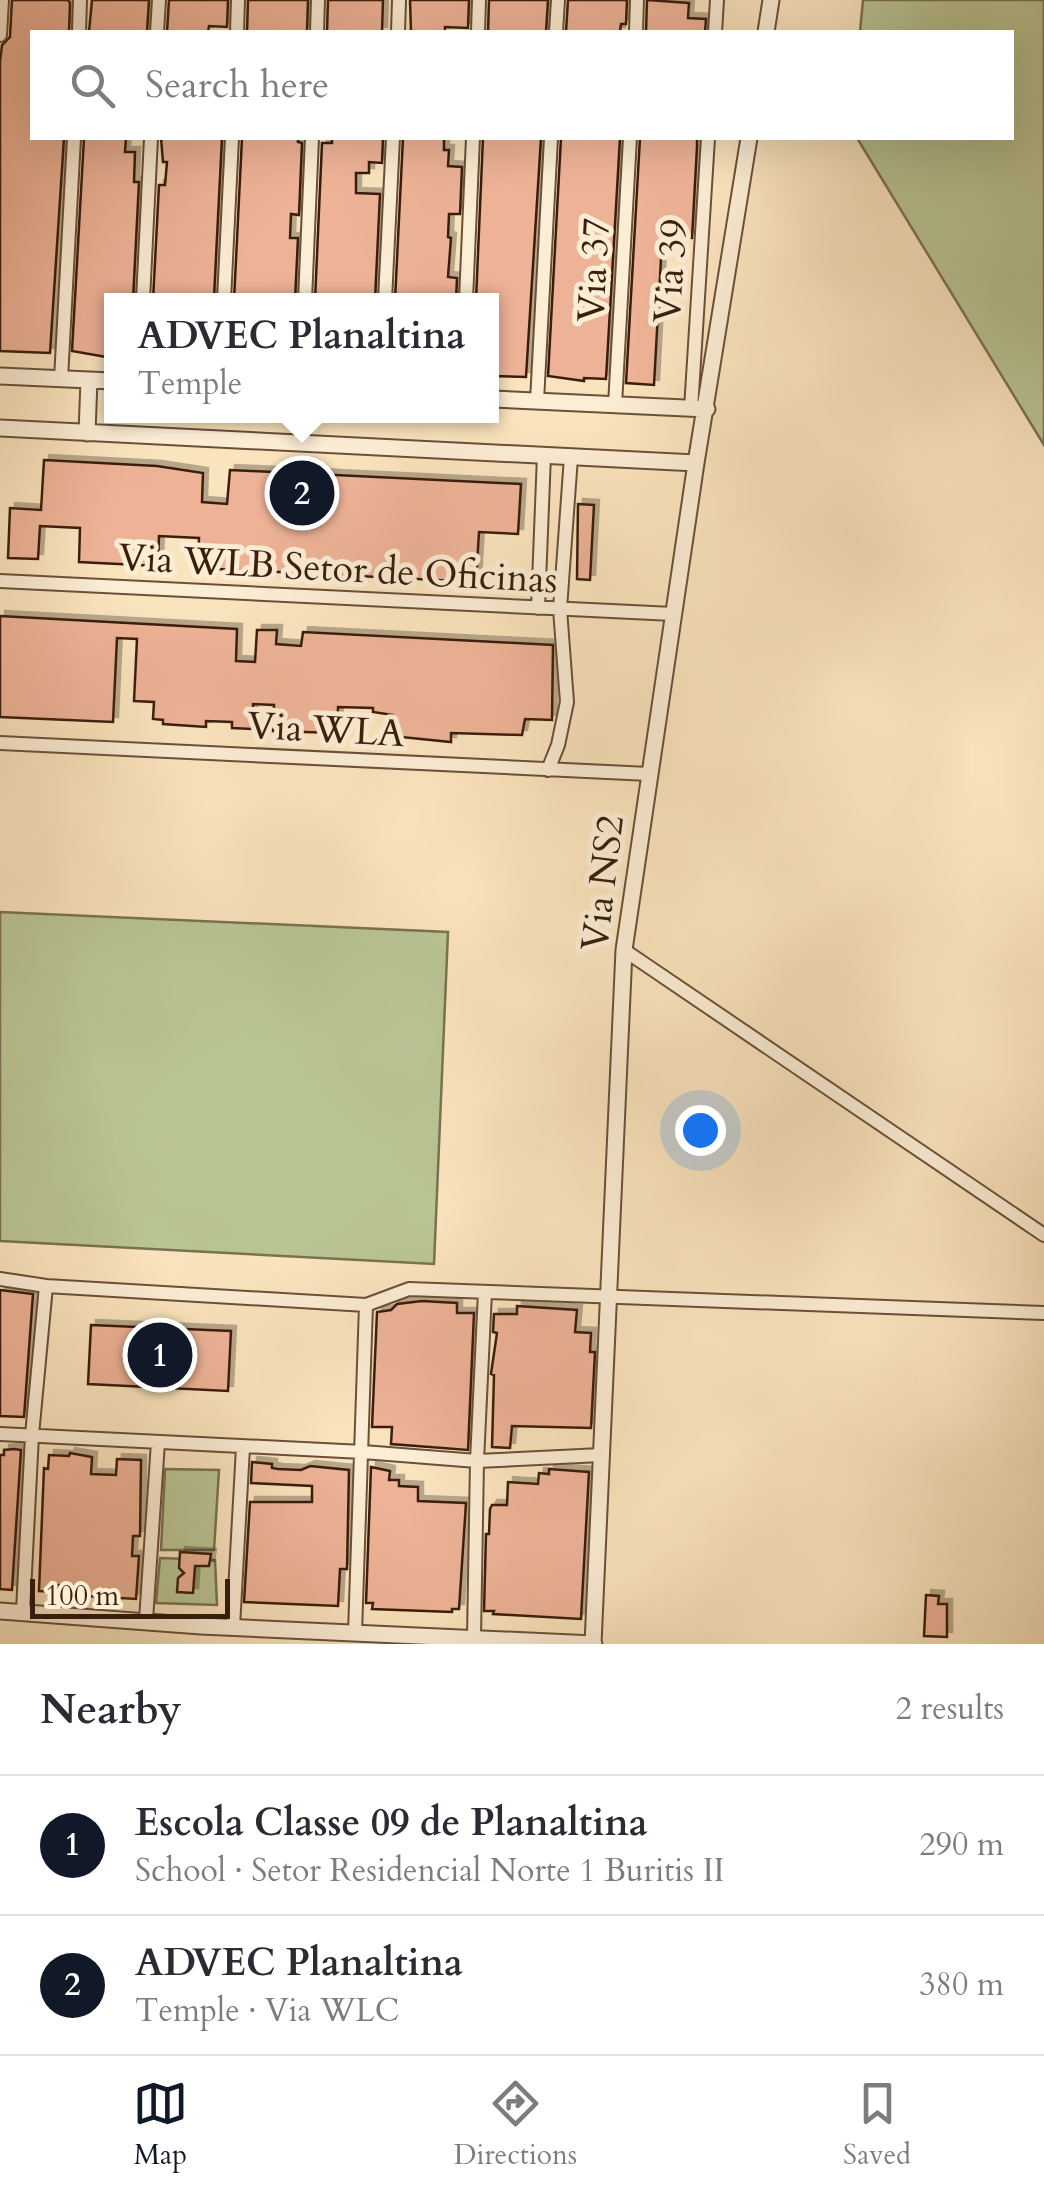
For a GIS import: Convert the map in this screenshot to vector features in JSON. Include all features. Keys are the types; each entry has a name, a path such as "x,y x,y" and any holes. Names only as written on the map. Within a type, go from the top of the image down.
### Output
{"street":[{"path":"0,35 2,0"},
{"path":"79,30 80,0"},
{"path":"157,30 158,0"},
{"path":"237,30 238,0"},
{"path":"317,30 318,0"},
{"path":"398,30 399,0"},
{"path":"478,30 480,0"},
{"path":"556,30 558,0"},
{"path":"636,30 637,0"},
{"path":"715,30 717,0"},
{"path":"766,30 771,0"},
{"path":"62,379 74,140"},
{"path":"142,293 151,140"},
{"path":"224,293 232,140"},
{"path":"304,293 312,140"},
{"path":"385,293 393,140"},
{"path":"466,293 473,140"},
{"path":"537,401 551,140"},
{"name":"Via 37","path":"615,405 630,140"},
{"name":"Via 39","path":"699,409 708,140"},
{"name":"Via NS2","path":"593,1644 624,950 696,463 699,409 749,140"},
{"path":"0,376 104,381"},
{"path":"87,432 89,380"},
{"path":"499,399 699,409"},
{"path":"0,428 696,463"},
{"path":"538,608 544,455"},
{"path":"548,770 567,702 560,609 571,456"},
{"name":"Via WLB Setor de Oficinas","path":"0,581 673,614"},
{"name":"Via WLA","path":"0,743 649,774"},
{"path":"624,950 1044,1235"},
{"path":"0,1279 46,1286 366,1305 410,1289 1044,1314"},
{"path":"24,1611 32,1435 46,1286"},
{"path":"474,1638 485,1292"},
{"path":"356,1633 366,1305"},
{"path":"0,1434 477,1461 602,1455"},
{"path":"146,1620 158,1442"},
{"path":"233,1644 242,1446"},
{"path":"0,1611 200,1626 593,1644"},
{"path":"200,1626 200,1644"}],"green space":[{"path":"863,0 1044,0 1044,445 858,140 1014,140 1014,30 860,30"},
{"path":"0,912 448,932 434,1264 0,1241"},
{"path":"165,1469 219,1470 214,1550 161,1550"},
{"path":"160,1558 215,1560 217,1605 156,1603"}],"building":[{"path":"12,0 70,3 69,30 30,30 30,140 64,140 50,353 0,351 0,62 2,45 10,37"},
{"path":"92,0 149,0 147,30 89,30"},
{"path":"169,0 228,0 227,27 167,30"},
{"path":"248,0 308,0 307,30 247,30"},
{"path":"328,0 383,0 382,30 327,30"},
{"path":"410,0 469,0 468,28 411,30"},
{"path":"489,0 548,0 546,30 488,30"},
{"path":"568,0 627,0 626,24 621,24 620,30 566,30"},
{"path":"647,0 689,3 688,18 706,19 705,30 646,30"},
{"path":"84,140 126,140 125,152 135,152 134,182 139,182 133,293 104,293 104,357 72,351"},
{"path":"161,140 222,140 214,293 153,293 159,185 165,185 167,162 163,162"},
{"path":"242,140 298,140 302,143 299,215 291,214 290,238 298,238 295,293 234,293"},
{"path":"383,140 382,163 369,162 369,173 356,173 356,193 380,194 375,293 315,293 322,143"},
{"path":"403,140 444,140 444,150 449,150 448,166 462,167 460,214 449,214 448,277 457,278 456,293 395,293"},
{"path":"483,140 541,140 526,377 499,376 499,293 476,293"},
{"path":"561,140 620,140 606,379 584,381 548,376"},
{"path":"640,140 697,140 692,238 662,241 654,385 626,383"},
{"path":"44,460 157,466 203,473 202,502 227,504 230,470 521,484 518,534 479,532 476,582 198,568 199,538 159,536 158,566 79,562 80,528 40,526 38,559 8,558 10,508 41,510"},
{"path":"578,504 594,505 590,580 577,579"},
{"path":"0,616 237,629 236,661 255,662 257,630 277,630 276,644 301,646 303,632 553,645 552,720 525,719 522,735 451,733 451,742 391,736 393,715 373,712 373,708 338,707 337,733 273,731 274,705 253,704 252,729 232,728 232,722 206,721 206,727 163,724 163,720 153,719 154,702 134,701 137,639 117,638 113,722 0,717"},
{"path":"0,1290 33,1294 24,1417 0,1416"},
{"path":"457,1303 457,1313 474,1313 468,1450 391,1444 392,1427 372,1427 377,1312 391,1310 397,1304"},
{"path":"517,1306 577,1310 575,1332 591,1333 590,1352 595,1352 591,1428 512,1426 510,1448 492,1447 491,1374 497,1333 493,1332 494,1314 517,1314"},
{"path":"91,1325 231,1331 228,1391 88,1384"},
{"path":"4,1450 21,1450 12,1590 0,1589 0,1455 4,1455"},
{"path":"49,1455 92,1457 91,1474 116,1475 117,1459 141,1460 140,1536 133,1536 132,1556 139,1556 136,1599 87,1596 87,1591 78,1591 78,1586 57,1585 56,1592 39,1591 44,1468 48,1469"},
{"path":"252,1462 272,1464 272,1468 278,1469 301,1470 310,1466 349,1470 347,1569 340,1569 338,1606 244,1602 250,1502 312,1502 312,1486 251,1483"},
{"path":"371,1467 390,1471 389,1480 399,1480 399,1486 418,1487 418,1501 466,1503 459,1609 372,1609 373,1603 366,1603"},
{"path":"549,1469 589,1472 581,1619 484,1611 490,1509 492,1505 507,1505 508,1482 538,1484 539,1473 549,1474"},
{"path":"180,1552 211,1554 209,1566 195,1566 193,1593 177,1592 178,1578 184,1573 179,1568"},
{"path":"926,1595 939,1596 938,1604 947,1604 947,1637 924,1636"}],"place":[{"name":"ADVEC Planaltina","path":"302,493"},
{"name":"Escola Classe 09 de Planaltina","path":"160,1355"}]}
